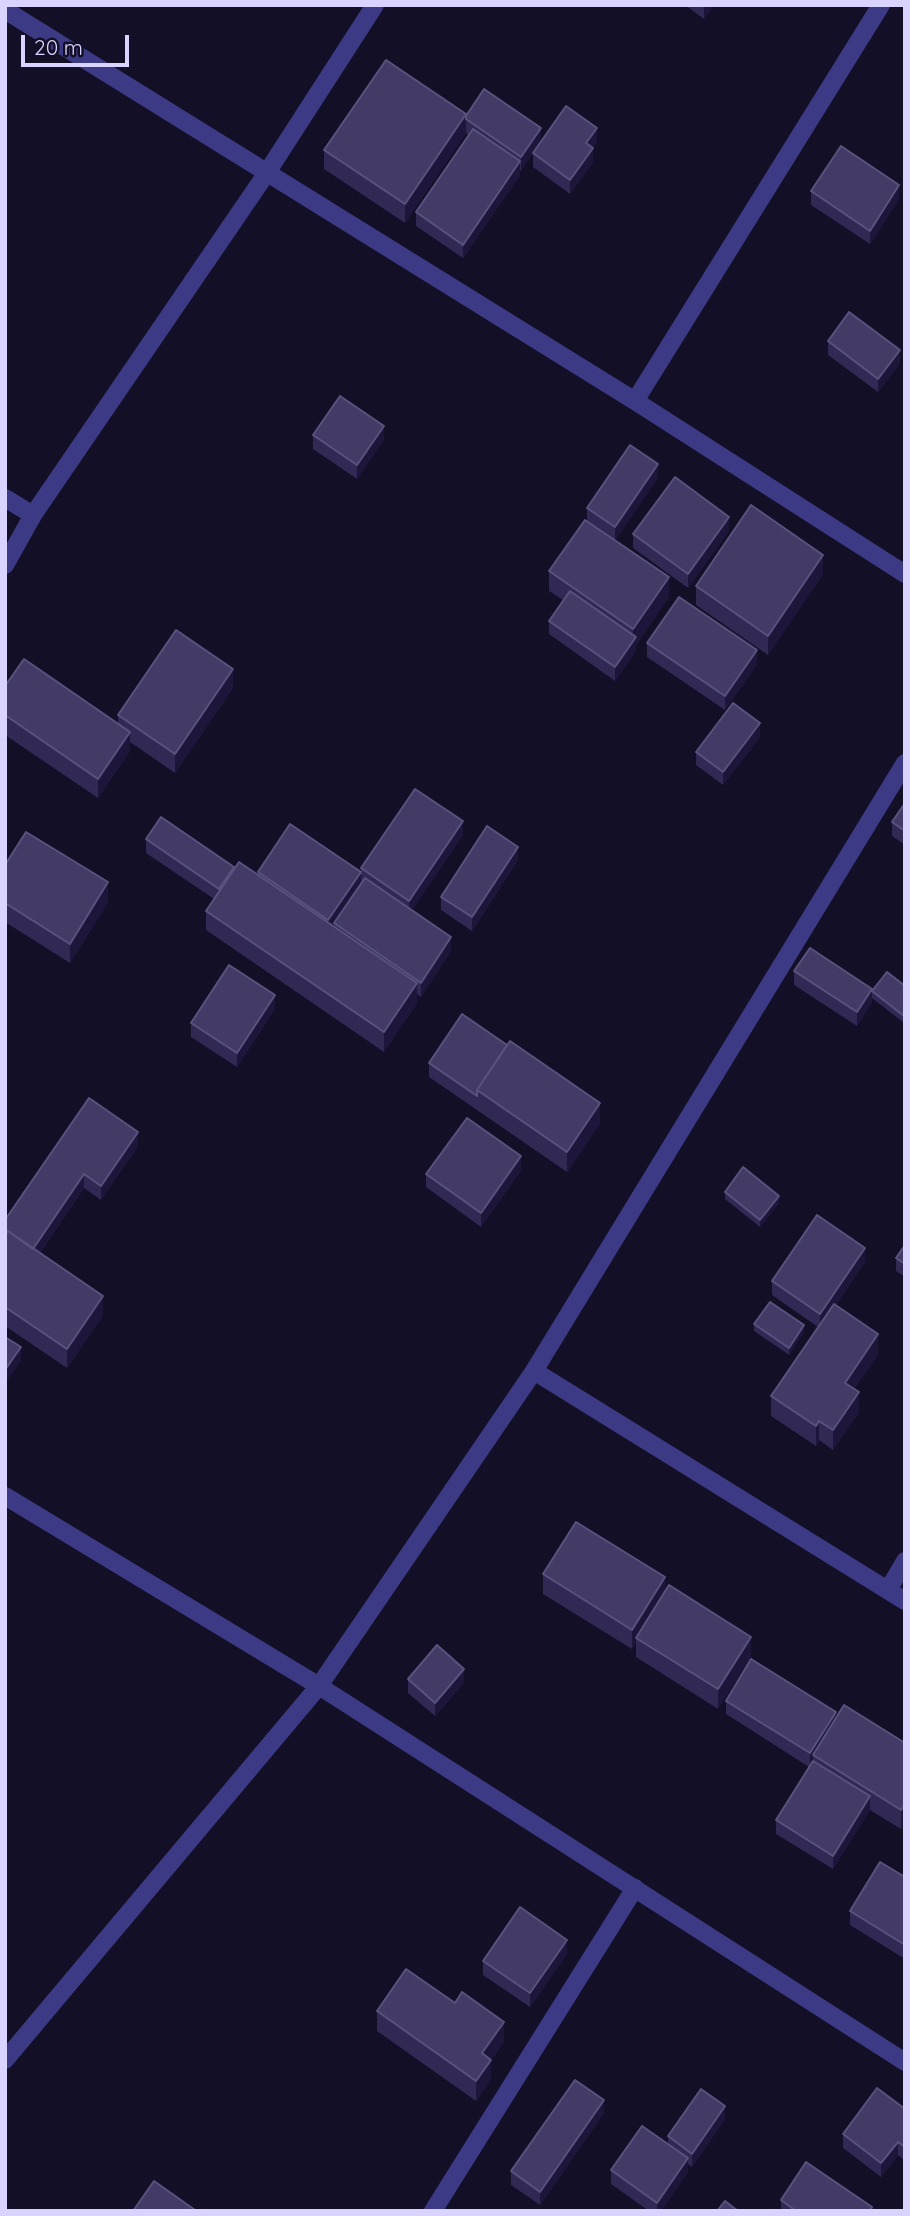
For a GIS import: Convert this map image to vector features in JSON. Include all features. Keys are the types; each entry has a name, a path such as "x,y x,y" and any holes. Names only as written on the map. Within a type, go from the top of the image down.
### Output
{"street":[{"path":"5,565 33,515 266,174 375,5"},
{"path":"635,401 881,5"},
{"path":"5,10 635,401 905,574"},
{"path":"5,498 33,515"},
{"path":"5,2060 319,1685 534,1371 905,763"},
{"path":"534,1371 905,1601"},
{"path":"5,1496 319,1685 905,2062"},
{"path":"888,1590 905,1561"},
{"path":"433,2211 635,1888"}],"building":[{"path":"386,60 466,114 405,204 324,150"},
{"path":"484,89 541,128 521,157 466,119"},
{"path":"566,106 597,128 586,143 593,148 570,180 533,153"},
{"path":"473,129 520,161 463,245 416,212"},
{"path":"841,146 899,185 870,231 811,191"},
{"path":"849,312 900,350 878,379 828,341"},
{"path":"340,396 384,426 357,465 313,435"},
{"path":"630,445 658,464 615,527 587,508"},
{"path":"675,477 729,517 688,574 633,534"},
{"path":"751,505 823,555 768,636 696,586"},
{"path":"585,520 669,577 633,629 549,571"},
{"path":"570,591 636,637 615,667 549,621"},
{"path":"679,597 757,650 725,696 647,643"},
{"path":"176,630 233,669 175,754 118,715"},
{"path":"24,659 130,732 98,779 5,715 5,686"},
{"path":"733,703 760,723 723,772 696,752"},
{"path":"415,789 463,821 409,901 361,868"},
{"path":"905,803 905,831 892,822"},
{"path":"161,817 234,867 219,889 146,839"},
{"path":"290,824 361,872 328,920 258,872"},
{"path":"487,826 518,847 472,917 441,897"},
{"path":"26,832 108,882 70,944 5,903 5,865"},
{"path":"239,862 417,983 384,1032 206,911"},
{"path":"365,878 451,937 421,983 334,923"},
{"path":"810,948 872,989 857,1012 794,971"},
{"path":"229,965 275,995 237,1053 191,1023"},
{"path":"887,972 905,986 904,1016 872,991"},
{"path":"462,1014 507,1045 477,1090 477,1096 429,1063"},
{"path":"510,1041 600,1103 567,1152 477,1090"},
{"path":"89,1098 138,1132 101,1186 84,1174 33,1249 8,1231 5,1235 5,1220"},
{"path":"467,1118 521,1156 481,1213 426,1174"},
{"path":"743,1167 779,1196 760,1220 725,1192"},
{"path":"817,1215 865,1248 820,1314 772,1281"},
{"path":"8,1231 103,1296 67,1349 5,1307 5,1235"},
{"path":"905,1245 905,1264 896,1258"},
{"path":"770,1302 804,1325 789,1348 754,1324"},
{"path":"834,1304 878,1334 845,1383 859,1392 833,1430 819,1421 816,1426 771,1396"},
{"path":"5,1337 21,1347 5,1370"},
{"path":"576,1522 665,1577 632,1630 543,1574"},
{"path":"669,1585 751,1637 718,1689 636,1638"},
{"path":"437,1645 464,1669 435,1703 408,1679"},
{"path":"751,1659 836,1712 810,1753 726,1701"},
{"path":"844,1705 905,1743 905,1804 901,1810 813,1755"},
{"path":"813,1761 870,1796 833,1856 776,1820"},
{"path":"880,1862 905,1877 905,1945 850,1911"},
{"path":"520,1907 567,1940 530,1993 483,1961"},
{"path":"406,1969 455,2003 462,1992 504,2022 482,2053 491,2060 476,2081 377,2011"},
{"path":"575,2080 604,2100 540,2192 511,2171"},
{"path":"877,2088 905,2109 905,2147 898,2142 881,2163 843,2134"},
{"path":"701,2089 725,2106 692,2154 668,2136"},
{"path":"642,2126 688,2158 657,2203 611,2170"},
{"path":"806,2162 872,2207 870,2211 796,2211 781,2200"},
{"path":"154,2181 195,2210 195,2211 133,2211"},
{"path":"725,2201 738,2211 717,2211"}]}
